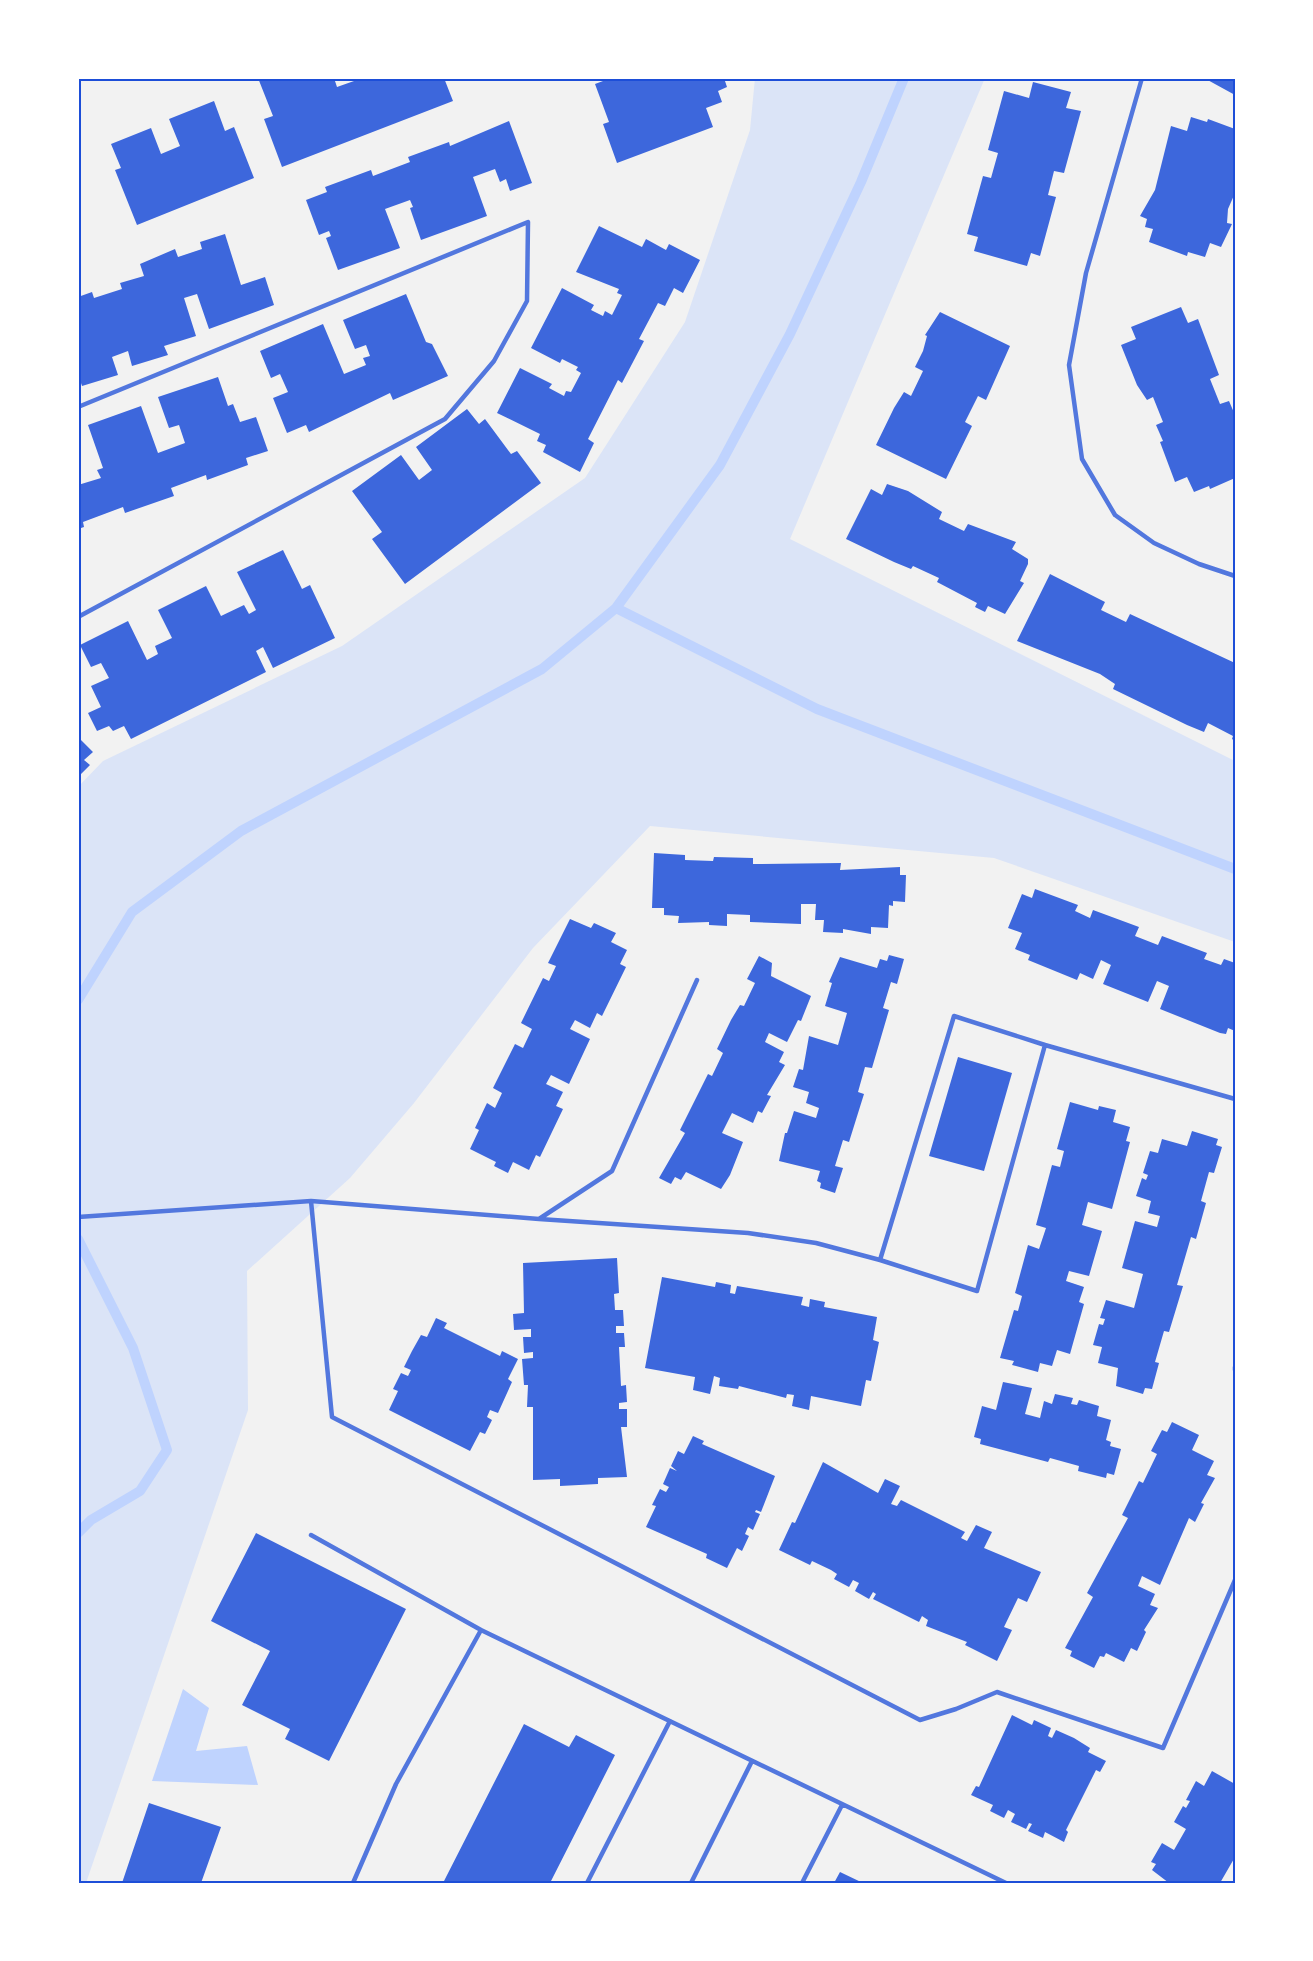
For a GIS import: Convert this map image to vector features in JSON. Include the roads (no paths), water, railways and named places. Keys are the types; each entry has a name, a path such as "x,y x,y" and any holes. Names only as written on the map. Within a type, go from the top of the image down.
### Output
{"lane":[{"path":"1142,78 1086,273 1070,365 1082,459 1115,514 1154,543 1199,564 1235,576"},
{"path":"78,407 528,222 527,302 494,361 445,419 78,617"},
{"path":"539,1220 612,1172 696,980"},
{"path":"880,1260 954,1016 1045,1045 1235,1099"},
{"path":"78,1217 310,1201 539,1220 748,1233 816,1243 880,1260 976,1291 1045,1045"},
{"path":"310,1201 332,1417 920,1720 956,1709 997,1692 1163,1748 1235,1580"},
{"path":"311,1535 482,1629 1006,1883"},
{"path":"354,1883 396,1784 482,1629"},
{"path":"587,1883 670,1721"},
{"path":"691,1883 752,1761"},
{"path":"802,1883 842,1805"}],"water":[{"path":"183,1689 209,1708 196,1751 247,1746 258,1785 152,1781"}],"waterway":[{"path":"78,1000 132,912 241,831 542,669 616,608 720,465 790,334 861,182 904,78"},
{"path":"616,608 817,709 1235,869"},
{"path":"78,1239 133,1348 167,1450 140,1491 91,1520 78,1533"}]}
